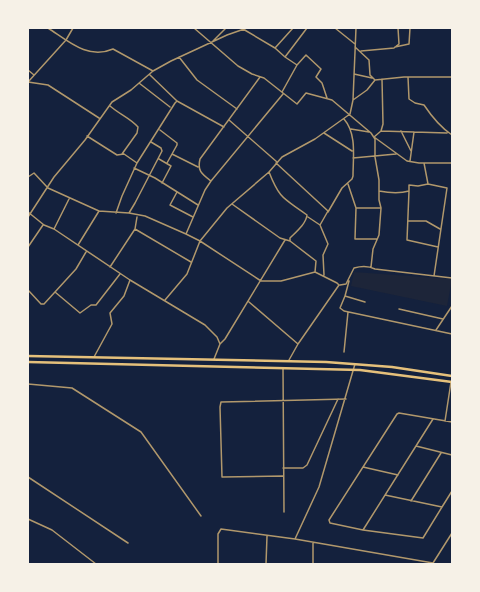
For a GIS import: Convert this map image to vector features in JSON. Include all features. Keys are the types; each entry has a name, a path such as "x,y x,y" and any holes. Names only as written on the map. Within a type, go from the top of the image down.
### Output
{"highway":[{"path":"28,356 355,364 452,376"},
{"path":"28,362 354,369 451,382"}],"street":[{"path":"48,28 82,50 88,52 107,52 113,49 133,58 153,71"},
{"path":"28,82 66,40 73,28"},
{"path":"194,28 238,66 260,77 297,104 306,93 327,98 350,114 374,137 396,154 410,161 424,163 452,163"},
{"path":"212,42 226,28"},
{"path":"28,217 29,213 48,188 54,177 87,136 109,105 153,71 179,57 247,28"},
{"path":"274,48 293,28"},
{"path":"285,57 307,28"},
{"path":"335,28 355,44"},
{"path":"165,300 187,274 200,241 232,204 268,172 276,162 350,114 353,100 356,28"},
{"path":"394,48 399,44 398,28"},
{"path":"361,51 394,48 409,44 410,28"},
{"path":"243,29 274,48 297,65"},
{"path":"355,47 369,60 372,78"},
{"path":"186,234 211,180 283,93 297,65 306,55 321,69 316,77 322,83 327,98"},
{"path":"179,57 197,80 237,109"},
{"path":"28,70 34,75"},
{"path":"150,74 177,101 224,127"},
{"path":"354,74 375,80 408,77 452,77"},
{"path":"198,167 200,159 260,77"},
{"path":"408,77 409,99 415,104 424,105 433,119 452,135"},
{"path":"374,137 381,131 383,124 382,79"},
{"path":"353,100 367,90 375,80"},
{"path":"28,82 48,85 99,118"},
{"path":"139,83 170,107"},
{"path":"116,213 134,168 159,130 170,107 177,101"},
{"path":"109,105 122,116 134,121 138,127 138,131 122,154"},
{"path":"320,225 342,188 348,184 353,176 352,129 344,118"},
{"path":"228,120 276,162 328,212"},
{"path":"352,129 371,133"},
{"path":"159,130 177,143 167,163"},
{"path":"381,131 449,133"},
{"path":"402,131 411,152"},
{"path":"324,132 353,151"},
{"path":"410,161 414,132"},
{"path":"87,136 115,154 122,154 137,163"},
{"path":"371,267 373,249 377,239 381,208 379,191 380,180 374,157 376,143 374,137"},
{"path":"128,213 135,204 159,159 162,150 151,142"},
{"path":"172,154 198,167 201,173 211,180"},
{"path":"353,158 396,154"},
{"path":"159,159 171,166 162,183"},
{"path":"424,163 428,184"},
{"path":"134,168 162,183 198,206"},
{"path":"268,172 277,192 283,199 320,225 328,244 323,255 324,275"},
{"path":"28,176 33,173 37,175 48,188 69,199 99,211 145,216 186,234 200,241 261,281 281,281 315,272 324,275 339,285 346,284 354,268 371,267 452,278"},
{"path":"348,184 356,208 354,239 377,239"},
{"path":"438,246 407,240 409,185 418,186 428,184 452,188"},
{"path":"434,276 447,188"},
{"path":"379,191 398,194 409,191"},
{"path":"177,192 170,205 193,217"},
{"path":"54,229 69,199"},
{"path":"232,204 270,232 290,241 316,261 315,272"},
{"path":"356,208 381,208"},
{"path":"78,245 99,211"},
{"path":"29,213 44,225 54,229 120,274 205,325 217,337 220,344"},
{"path":"110,267 135,230 138,216"},
{"path":"290,241 290,238 307,217"},
{"path":"408,221 426,221 441,230"},
{"path":"28,246 44,225"},
{"path":"135,230 191,262"},
{"path":"214,361 220,344 225,339 285,240"},
{"path":"28,290 42,305 76,269 86,251"},
{"path":"55,292 80,313 91,305 96,305 120,274"},
{"path":"349,279 345,296 340,308 348,312 452,334"},
{"path":"94,357 112,324 110,313 124,296 130,280"},
{"path":"288,362 298,344 339,285"},
{"path":"345,296 365,302"},
{"path":"248,302 298,344"},
{"path":"436,330 452,306"},
{"path":"399,309 443,319"},
{"path":"344,352 348,312"},
{"path":"295,539 319,487 355,364"},
{"path":"283,368 284,512"},
{"path":"445,421 451,382"},
{"path":"28,384 72,388 141,432 201,516"},
{"path":"283,468 303,468 307,465 338,399"},
{"path":"283,476 222,477 220,407 222,401 346,399"},
{"path":"452,422 397,414 329,520 330,523 363,530 423,538 452,491"},
{"path":"363,530 433,419"},
{"path":"416,446 452,455"},
{"path":"411,501 441,452"},
{"path":"363,467 398,475"},
{"path":"28,477 128,543"},
{"path":"385,495 442,507"},
{"path":"28,519 52,530 96,564"},
{"path":"218,564 218,534 221,529 295,539 433,564 452,533"},
{"path":"266,564 267,535"},
{"path":"313,543 313,564"}],"shaded area":[{"path":"354,272 452,279 447,306 351,286"}]}
